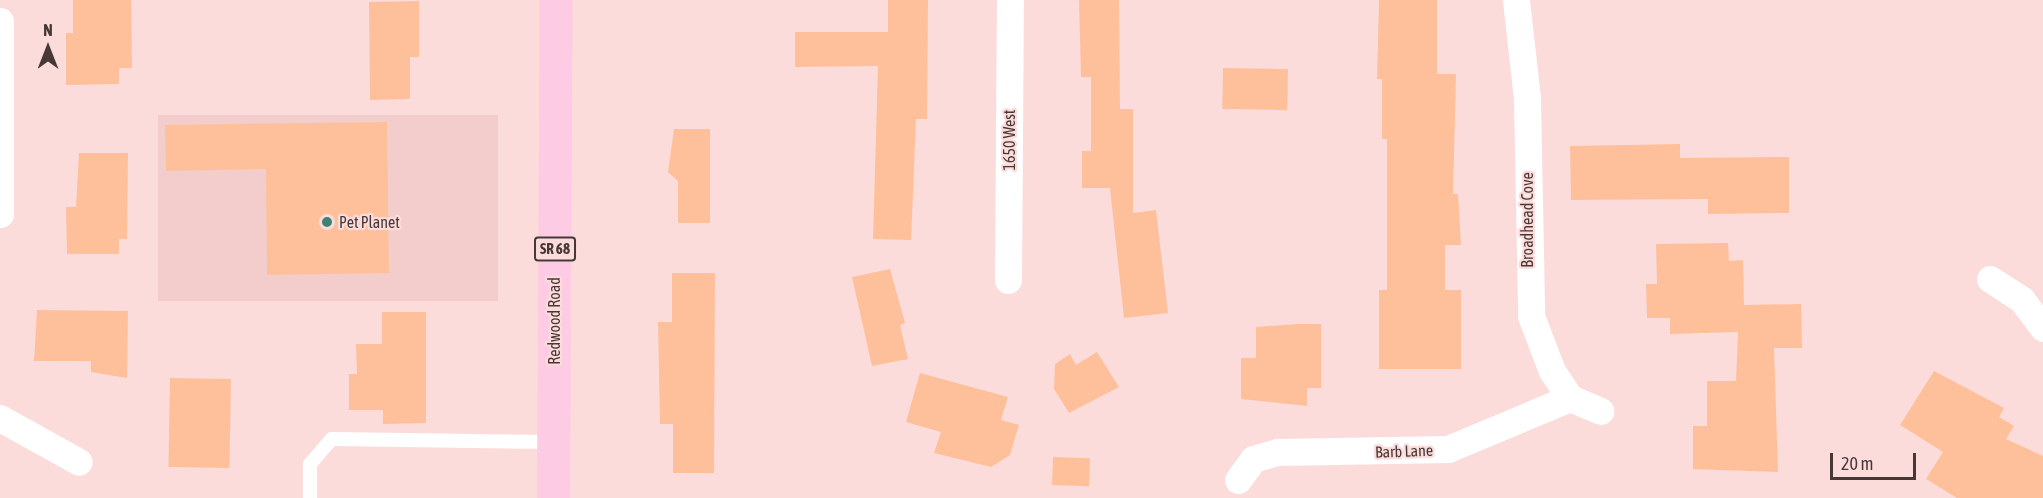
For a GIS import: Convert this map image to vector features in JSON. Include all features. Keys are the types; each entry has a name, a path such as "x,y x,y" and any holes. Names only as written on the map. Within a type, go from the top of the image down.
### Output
{"main road":[{"name":"Redwood Road","path":"553,498 556,0"}],"street":[{"name":"1650 West","path":"1008,280 1010,0"},
{"name":"Broadhead Cove","path":"1516,0 1527,98 1527,291 1539,340 1570,398"},
{"path":"0,21 0,214"},
{"path":"1990,279 2022,300 2043,328"},
{"path":"1570,398 1600,411"},
{"name":"Barb Lane","path":"1238,480 1253,459 1278,452 1448,449 1570,398"},
{"path":"0,418 79,462"}],"lane":[{"path":"310,498 310,464 332,439 554,442"}],"shaded area":[{"path":"158,115 498,115 498,301 158,301"}],"building":[{"path":"73,0 131,0 132,68 119,68 119,84 66,85 66,33 73,33"},
{"path":"888,0 928,0 927,119 916,119 911,240 873,239 878,66 795,67 795,32 888,32"},
{"path":"1079,0 1119,0 1120,109 1133,109 1133,213 1156,210 1168,313 1124,318 1110,188 1082,188 1082,151 1091,151 1091,77 1081,77"},
{"path":"1379,0 1437,0 1437,74 1456,74 1453,194 1458,194 1461,245 1445,245 1445,290 1461,290 1461,369 1379,369 1379,290 1387,290 1387,139 1382,139 1382,79 1377,79"},
{"path":"419,1 419,57 410,57 410,99 370,100 369,2"},
{"path":"1223,68 1288,69 1287,110 1222,109"},
{"name":"Pet Planet","path":"387,122 389,273 267,275 266,169 166,171 165,125"},
{"path":"674,129 710,129 710,223 678,223 678,181 668,172"},
{"path":"1680,144 1680,158 1789,157 1789,213 1708,214 1708,199 1571,200 1570,146"},
{"path":"79,153 128,153 127,239 119,239 119,254 67,254 66,207 76,207"},
{"path":"1728,243 1729,261 1743,260 1744,305 1801,304 1802,348 1774,348 1778,472 1693,469 1693,426 1707,426 1707,381 1736,381 1738,332 1670,334 1670,318 1647,318 1646,284 1657,284 1656,244"},
{"path":"890,269 905,323 900,325 908,359 872,366 852,277"},
{"path":"672,273 715,273 714,473 673,473 673,424 660,424 658,322 672,322"},
{"path":"37,310 128,311 127,378 91,372 91,361 34,361"},
{"path":"382,312 426,312 426,423 383,424 383,410 349,410 349,374 357,374 356,344 382,344"},
{"path":"1321,324 1321,388 1307,388 1307,406 1241,399 1241,358 1256,358 1256,327"},
{"path":"1097,352 1119,387 1069,413 1054,389 1055,364 1070,354 1076,365"},
{"path":"1934,371 2004,408 1999,417 2014,426 2006,439 2043,456 2043,498 1957,498 1926,479 1943,452 1900,425"},
{"path":"920,373 1008,397 1001,420 1019,425 1010,455 991,467 934,453 941,432 906,422"},
{"path":"170,378 231,379 229,468 168,467"},
{"path":"1053,457 1090,458 1089,486 1052,485"}],"place":[{"name":"Pet Planet","path":"327,222"}]}
